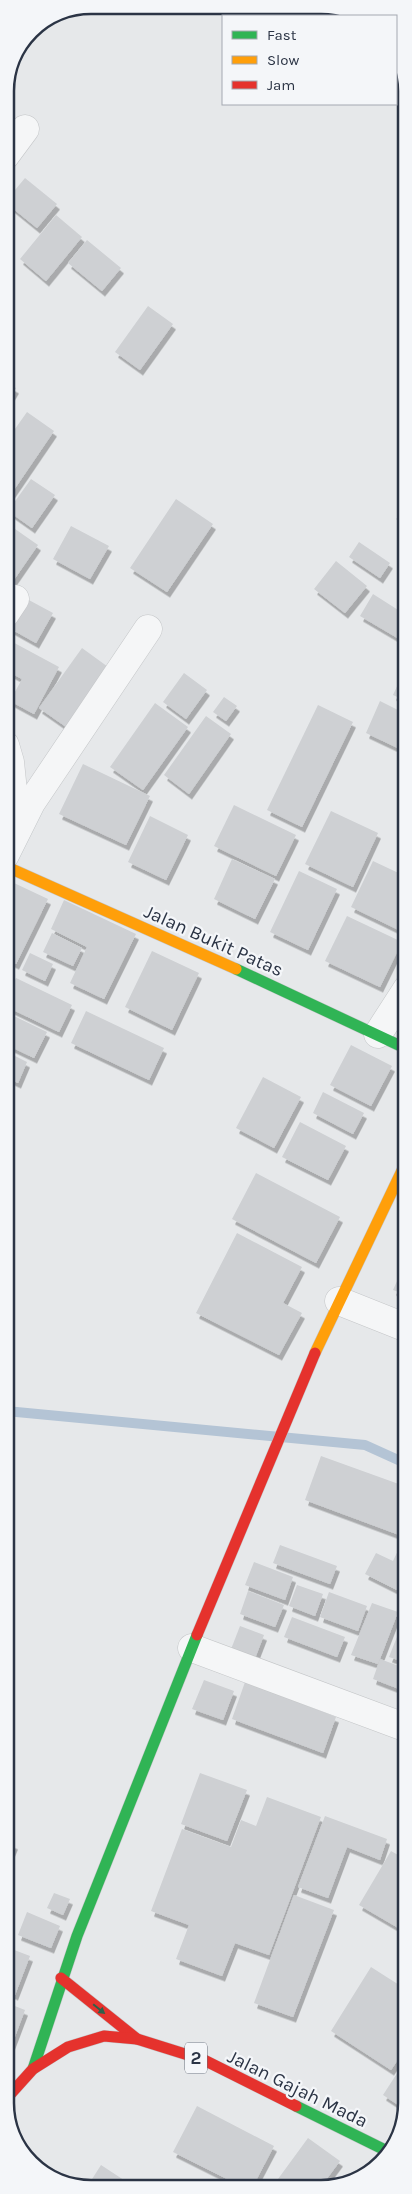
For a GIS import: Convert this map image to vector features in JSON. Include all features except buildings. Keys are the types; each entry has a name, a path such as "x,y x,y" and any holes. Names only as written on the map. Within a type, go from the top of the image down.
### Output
{"main road":[{"name":"Jalan Bukit Patas","path":"14,870 398,1045"},
{"path":"32,2069 61,1978 141,1769 293,1403 339,1301 398,1179"},
{"path":"61,1978 137,2039"},
{"name":"Jalan Gajah Mada","path":"14,2090 32,2069 68,2047 104,2036 137,2039 204,2060 383,2149"}],"street":[{"path":"14,144 25,129"},
{"path":"14,836 59,761 148,629"},
{"path":"14,801 17,830"},
{"path":"378,1034 398,1002"},
{"path":"339,1301 398,1324"},
{"path":"192,1648 398,1725"}],"waterway":[{"path":"14,1412 365,1445 398,1460"}],"traffic: fast":[{"path":"236,969 398,1045"},
{"path":"33,2069 77,1936 197,1635"},
{"path":"296,2106 383,2149"}],"traffic: slow":[{"path":"14,870 236,969"},
{"path":"315,1353 398,1179"}],"traffic: jam":[{"path":"197,1635 315,1353"},
{"path":"61,1978 137,2039"},
{"path":"14,2090 33,2069 68,2047 104,2036 137,2039 204,2060 296,2106"}]}
